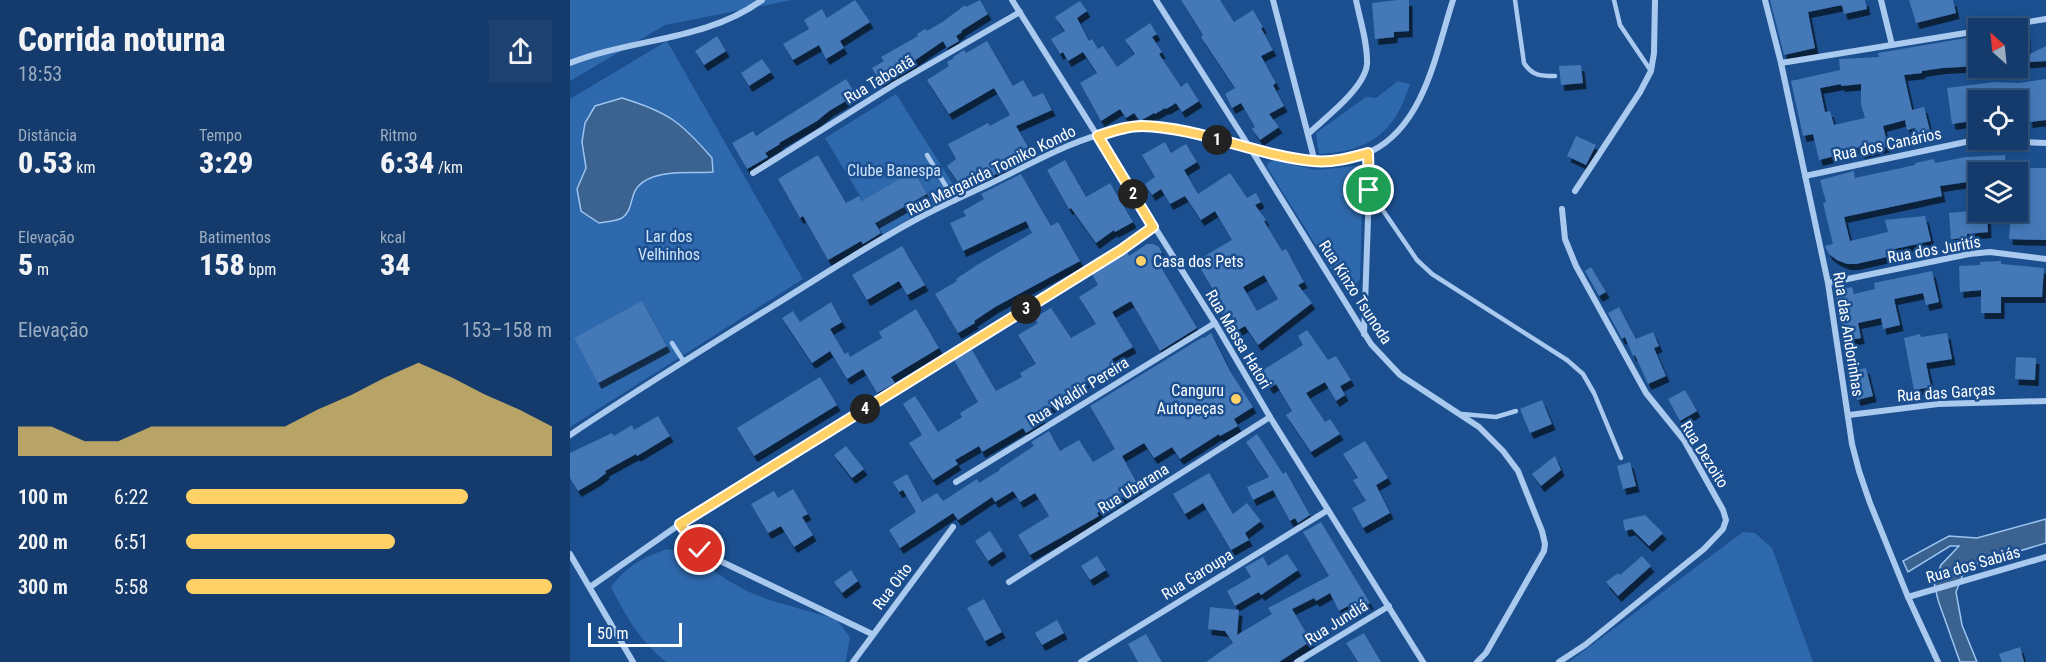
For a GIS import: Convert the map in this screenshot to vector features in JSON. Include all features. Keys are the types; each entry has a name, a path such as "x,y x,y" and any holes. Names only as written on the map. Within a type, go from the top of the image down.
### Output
{"street":[{"path":"570,63 716,26 744,13 762,0"},
{"name":"Rua Massa Hatori","path":"1012,0 1215,323 1270,417 1423,662"},
{"name":"Rua Kinzo Tsunoda","path":"1156,0 1364,334 1400,375 1479,427 1503,451 1518,471 1545,544 1541,560 1486,653 1477,662"},
{"path":"1273,0 1315,162"},
{"path":"1308,134 1356,87 1364,76 1366,56 1356,0"},
{"name":"Rua Margarida Tomiko Kondo","path":"570,435 898,230 1081,140 1121,128 1150,127 1167,128 1315,162 1342,160 1368,153 1382,146 1407,121 1416,106 1453,0"},
{"path":"1575,191 1640,92 1651,70 1654,53 1655,0"},
{"name":"Rua das Andorinhas","path":"1765,0 1781,63 1828,283 1852,444 1870,503 1908,597 1938,662"},
{"path":"1881,0 1892,45"},
{"name":"Rua Taboatã","path":"753,173 895,84 1020,12"},
{"path":"2028,22 2046,19"},
{"path":"1781,63 1968,33"},
{"name":"Rua dos Canários","path":"1805,176 1975,140 2046,143"},
{"path":"1364,334 1369,190 1368,153"},
{"name":"Rua Dezoito","path":"1559,662 1585,645 1704,549 1723,529 1726,520 1724,510 1684,440 1646,393 1576,266 1565,239 1562,209"},
{"path":"590,587 680,524 1121,250 1153,227"},
{"name":"Rua dos Juritís","path":"1828,283 1969,254 1990,252 2046,259"},
{"name":"Rua Waldir Pereira","path":"956,482 1215,323"},
{"name":"Rua das Garças","path":"1849,415 1948,403 2046,400"},
{"name":"Rua Ubarana","path":"1009,582 1270,417"},
{"name":"Rua Garoupa","path":"1081,662 1328,510"},
{"path":"680,524 700,550 872,634"},
{"name":"Rua Oito","path":"853,662 953,527"},
{"path":"570,554 633,662"},
{"name":"Rua dos Sabiás","path":"1908,597 2046,557"},
{"name":"Rua Jundiá","path":"1298,662 1389,606"}],"lane":[{"path":"1515,0 1524,63 1537,75 1556,76"},
{"path":"1614,0 1620,25 1651,70"},
{"path":"927,155 955,201"},
{"path":"1369,190 1417,260 1431,274 1568,360 1583,374 1594,393 1621,458"},
{"path":"672,342 684,362"},
{"path":"1460,414 1496,417 1516,411"}],"green space":[{"path":"570,0 792,0 665,25 570,81"},
{"name":"Lar dos Velhinhos","path":"667,41 803,279 570,427 570,99"},
{"path":"1398,81 1410,84 1404,101 1388,127 1378,136 1353,149 1319,154 1316,133 1366,97 1376,98"},
{"name":"Clube Banespa","path":"896,94 959,194 883,234 825,138"},
{"path":"1274,160 1316,170 1357,166 1361,168 1363,173 1360,279 1353,287 1346,288 1340,284 1267,167 1268,163"},
{"path":"1743,532 1755,533 1772,548 1813,662 1569,662"},
{"path":"667,549 690,554 747,591 769,600 836,619 850,637 846,660 844,662 667,662 642,638 611,587 636,563"}],"shaded area":[{"path":"622,98 651,108 682,127 712,158 713,172 668,174 651,178 638,186 629,210 622,218 599,223 581,211 577,189 586,168 582,142 585,123 595,106"},
{"path":"2046,519 2046,543 1976,564 1963,574 1956,592 1962,625 1977,662 1960,662 1934,582 1941,565 1959,546 1950,546 1908,572 1903,561 1949,536 1977,538"}],"building":[{"path":"855,0 870,22 840,41 844,48 826,59 819,45 793,60 783,44 809,29 804,20 822,9 827,18"},
{"path":"980,0 988,14 961,31 956,36 959,41 947,48 943,41 914,61 916,63 882,85 872,68 884,61 881,57 918,36 917,34 925,29 927,31 944,21 965,5 966,7"},
{"path":"1181,0 1220,0 1234,22 1253,10 1263,27 1261,28 1273,50 1261,56 1276,83 1273,85 1284,106 1269,114 1279,127 1260,140 1252,129 1255,127 1241,103 1232,108 1225,94 1235,88 1201,37 1203,35"},
{"path":"1409,0 1409,31 1394,32 1394,37 1375,39 1372,3"},
{"path":"1770,0 1865,0 1867,9 1844,14 1842,5 1808,12 1815,48 1784,55"},
{"path":"1909,0 1953,0 1956,13 1916,23"},
{"path":"1080,1 1087,11 1077,18 1089,41 1092,39 1098,49 1103,46 1117,67 1135,54 1125,40 1150,23 1157,34 1152,37 1162,52 1159,54 1181,87 1187,82 1199,101 1182,112 1176,103 1140,121 1134,113 1126,118 1120,109 1101,121 1080,83 1097,73 1083,52 1068,61 1063,52 1060,54 1051,39 1065,31 1055,17"},
{"path":"717,36 726,51 704,65 695,51"},
{"path":"1968,38 1968,67 1942,68 1904,75 1912,110 1924,107 1930,131 1917,134 1915,128 1907,130 1905,120 1883,126 1888,146 1861,153 1860,147 1819,160 1813,134 1803,136 1791,81 1840,70 1839,59 1879,57 1878,53","holes":["1841,84 1841,86 1861,84 1861,104 1865,118 1834,125 1830,111 1825,112 1820,88"]},
{"path":"987,41 1013,86 1023,80 1033,97 1043,93 1052,110 1016,126 1032,154 976,184 974,181 970,183 968,179 960,185 947,166 956,159 948,144 988,123 990,126 1010,115 994,88 949,114 927,80 949,66 947,62 953,57 964,50 966,53"},
{"path":"2046,46 2046,61 2028,62 2028,55"},
{"path":"762,59 771,72 749,86 741,73"},
{"path":"1581,65 1583,83 1561,85 1559,66"},
{"path":"846,79 856,95 779,143 765,153 768,157 747,169 732,143 753,131 756,136"},
{"path":"2046,79 2046,120 2029,122 2028,90 1968,90 1968,122 1952,124 1947,88 1994,82 2019,83"},
{"path":"1576,136 1596,145 1586,165 1567,156"},
{"path":"1165,142 1171,153 1186,144 1197,162 1184,170 1198,194 1230,173 1247,198 1256,193 1261,202 1255,205 1266,220 1264,221 1282,251 1286,249 1304,282 1298,285 1312,303 1258,345 1245,326 1238,330 1231,318 1226,321 1217,306 1221,303 1196,261 1232,240 1215,211 1201,220 1185,196 1170,204 1161,189 1152,195 1145,184 1155,177 1142,155","holes":["1264,275 1278,299 1257,311 1243,287"]},
{"path":"818,155 846,203 859,196 862,201 914,171 927,194 875,223 881,233 863,244 861,241 828,260 803,216 800,218 778,179"},
{"path":"2005,155 2005,162 1968,162 1968,192 1967,182 1940,186 1942,196 1844,217 1850,241 1888,232 1885,220 1925,216 1931,241 1890,250 1891,256 1856,264 1847,264 1829,254 1825,246 1833,244 1820,180 1854,171 1855,178 1934,159 1935,163 1966,157"},
{"path":"1065,160 1086,197 1110,183 1133,222 1115,232 1114,230 1096,243 1071,208 1069,209 1047,170"},
{"path":"2028,168 2046,168 2046,240 2009,239 2010,222 2028,222"},
{"path":"1021,174 1051,226 1058,222 1080,261 995,307 958,333 935,294 957,281 956,279 977,265 1032,233 1026,221 963,251 950,223 966,216 963,211 984,199 981,194"},
{"path":"1968,211 1968,222 1988,222 1988,232 1967,234 1967,238 1951,239 1949,213"},
{"path":"1147,244 1159,247 1162,253 1155,257 1197,328 1160,351 1131,301 1112,312 1133,347 1112,359 1115,364 1058,398 1060,402 1040,413 1044,422 1026,433 1023,428 982,452 979,446 955,460 958,464 933,480 909,443 922,435 903,404 915,396 938,432 962,417 960,413 978,402 954,360 972,350 996,391 1022,377 1020,373 1036,364 1018,335 1038,323 1034,318 1051,308 1071,338 1096,324 1079,297 1098,285 1092,274 1127,252 1129,256"},
{"path":"902,246 925,285 907,295 899,281 867,300 852,275"},
{"path":"2001,261 2001,264 2044,268 2042,297 2001,297 2001,313 1981,313 1981,290 1960,292 1959,266"},
{"path":"1591,267 1606,292 1599,296 1585,271"},
{"path":"1932,271 1939,302 1926,305 1923,293 1894,299 1900,325 1883,329 1881,318 1858,323 1861,338 1844,341 1835,290 1852,287 1854,294 1875,289 1874,283"},
{"path":"642,301 667,346 598,383 574,338"},
{"path":"831,302 842,322 830,329 845,354 848,352 850,357 882,338 879,332 916,309 939,348 891,377 895,383 877,393 863,369 847,379 830,351 812,363 782,318 793,311 800,322"},
{"path":"1619,307 1636,339 1653,332 1659,346 1654,348 1666,376 1648,384 1625,337 1622,339 1608,313"},
{"path":"1307,330 1328,360 1336,356 1351,380 1340,386 1345,395 1336,401 1325,382 1306,393 1325,422 1330,419 1340,434 1311,452 1286,415 1292,411 1276,384 1270,388 1260,372 1303,345 1298,336"},
{"path":"1211,333 1230,371 1253,407 1234,419 1238,426 1220,436 1219,434 1180,459 1172,447 1154,458 1144,443 1122,456 1139,487 1097,513 1099,516 1030,555 1018,535 1049,516 1035,493 1020,502 1013,491 995,502 992,497 958,520 953,513 900,548 889,530 916,512 903,490 899,492 893,482 907,474 922,502 937,493 943,501 977,479 979,483 1000,470 1034,446 1031,442 1049,431 1060,451 1079,440 1093,462 1115,449 1090,406"},
{"path":"1947,333 1952,359 1926,363 1931,387 1914,390 1904,338 1920,334 1921,337"},
{"path":"2016,357 2036,358 2035,380 2015,379"},
{"path":"1866,368 1873,396 1857,400 1850,371"},
{"path":"820,377 837,405 754,456 737,428"},
{"path":"1685,390 1697,411 1680,421 1668,399"},
{"path":"1542,400 1552,424 1530,433 1520,409"},
{"path":"658,416 670,436 637,456 636,454 605,471 606,473 597,480 578,491 570,478 570,453 612,433 614,436 632,425 634,430"},
{"path":"1257,434 1283,474 1286,472 1310,515 1298,523 1295,518 1290,521 1273,490 1253,500 1247,487 1269,477 1246,442"},
{"path":"1365,441 1388,478 1376,485 1390,513 1363,528 1352,508 1366,501 1353,480 1358,478 1343,454"},
{"path":"846,446 864,469 852,478 834,455"},
{"path":"1555,456 1561,470 1541,486 1532,474"},
{"path":"1630,462 1636,486 1623,489 1617,466"},
{"path":"1209,473 1233,514 1247,503 1261,521 1245,533 1249,540 1231,550 1203,503 1185,514 1173,494"},
{"path":"793,489 808,514 802,517 813,535 794,547 781,526 768,533 751,504 774,491 778,498"},
{"path":"1645,515 1663,533 1649,546 1632,529 1625,531 1623,520"},
{"path":"1321,522 1370,603 1353,613 1348,606 1339,611 1330,593 1316,601 1314,598 1292,609 1311,641 1279,662 1206,662 1233,643 1225,631 1208,629 1210,607 1239,610 1237,635 1272,614 1268,608 1329,576 1303,532"},
{"path":"990,531 1003,551 988,561 975,541"},
{"path":"1287,554 1298,570 1261,595 1259,592 1235,606 1227,591 1251,577 1245,567 1263,557 1268,566"},
{"path":"1097,556 1106,570 1090,580 1081,566"},
{"path":"1642,556 1651,566 1618,596 1606,582 1618,573 1620,575"},
{"path":"851,570 858,581 842,593 834,582"},
{"path":"984,599 1002,632 985,641 967,608"},
{"path":"1057,620 1064,633 1042,645 1035,633"},
{"path":"1364,633 1381,662 1358,662 1346,643"},
{"path":"1146,634 1162,662 1138,662 1128,644"},
{"path":"2020,647 2024,662 2002,662 1999,654"}],"place":[{"name":"Casa dos Pets","path":"1141,261"},
{"name":"Canguru Autopeças","path":"1236,399"}],"route":[{"path":"700,550 680,524 1121,250 1153,227 1098,136 1121,128 1141,126 1167,128 1315,162 1342,160 1368,153 1369,190"}]}
